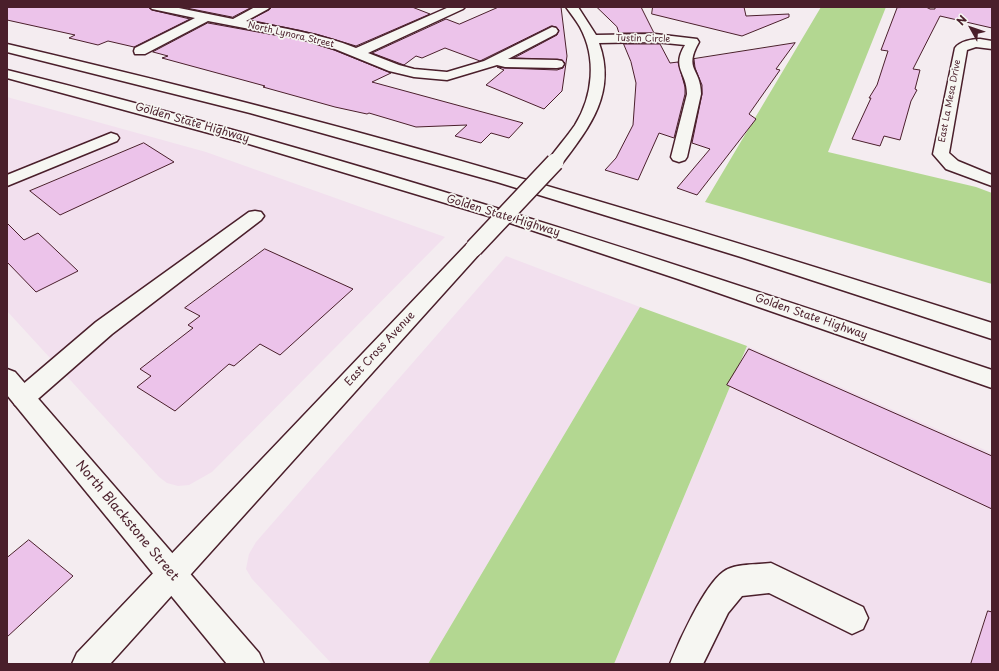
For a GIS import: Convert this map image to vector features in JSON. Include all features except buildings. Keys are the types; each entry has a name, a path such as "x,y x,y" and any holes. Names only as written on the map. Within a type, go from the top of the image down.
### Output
{"main road":[{"name":"North Lynora Street","path":"156,7 310,38 340,46 394,68 414,73 447,76 495,61"},
{"path":"236,22 264,7"},
{"path":"356,53 459,7"},
{"name":"East Cross Avenue","path":"88,664 171,573 555,162 580,129 592,108 597,87 599,69 597,51 593,39 583,19 572,7"},
{"path":"140,51 206,17"},
{"path":"495,61 552,31"},
{"name":"Tustin Circle","path":"593,39 655,38 693,42 686,54 685,64 694,85 694,94 679,157"},
{"name":"East La Mesa Drive","path":"992,44 967,44 961,48 941,154 952,165 992,181"},
{"path":"7,48 214,98 425,155 834,279 992,332"},
{"path":"495,61 505,63 557,64"},
{"name":"Golden State Highway","path":"7,74 121,103 225,132 500,214 649,262 992,379"},
{"path":"7,181 110,138"},
{"path":"23,398 104,328 255,216"},
{"path":"944,363 992,387"},
{"name":"North Blackstone Street","path":"7,378 248,664"},
{"path":"686,664 717,602 734,582 771,578 852,618"}],"shaded area":[{"path":"7,97 206,152 445,237 212,472 189,485 178,486 167,483 159,477 7,311"},
{"path":"506,256 640,307 428,664 332,664 252,579 246,569 249,554 256,542"},
{"path":"747,346 992,453 992,664 614,664"}],"green space":[{"path":"821,7 886,7 828,152 976,187 992,193 992,284 705,202"},
{"path":"640,307 747,346 614,664 428,664"}]}
